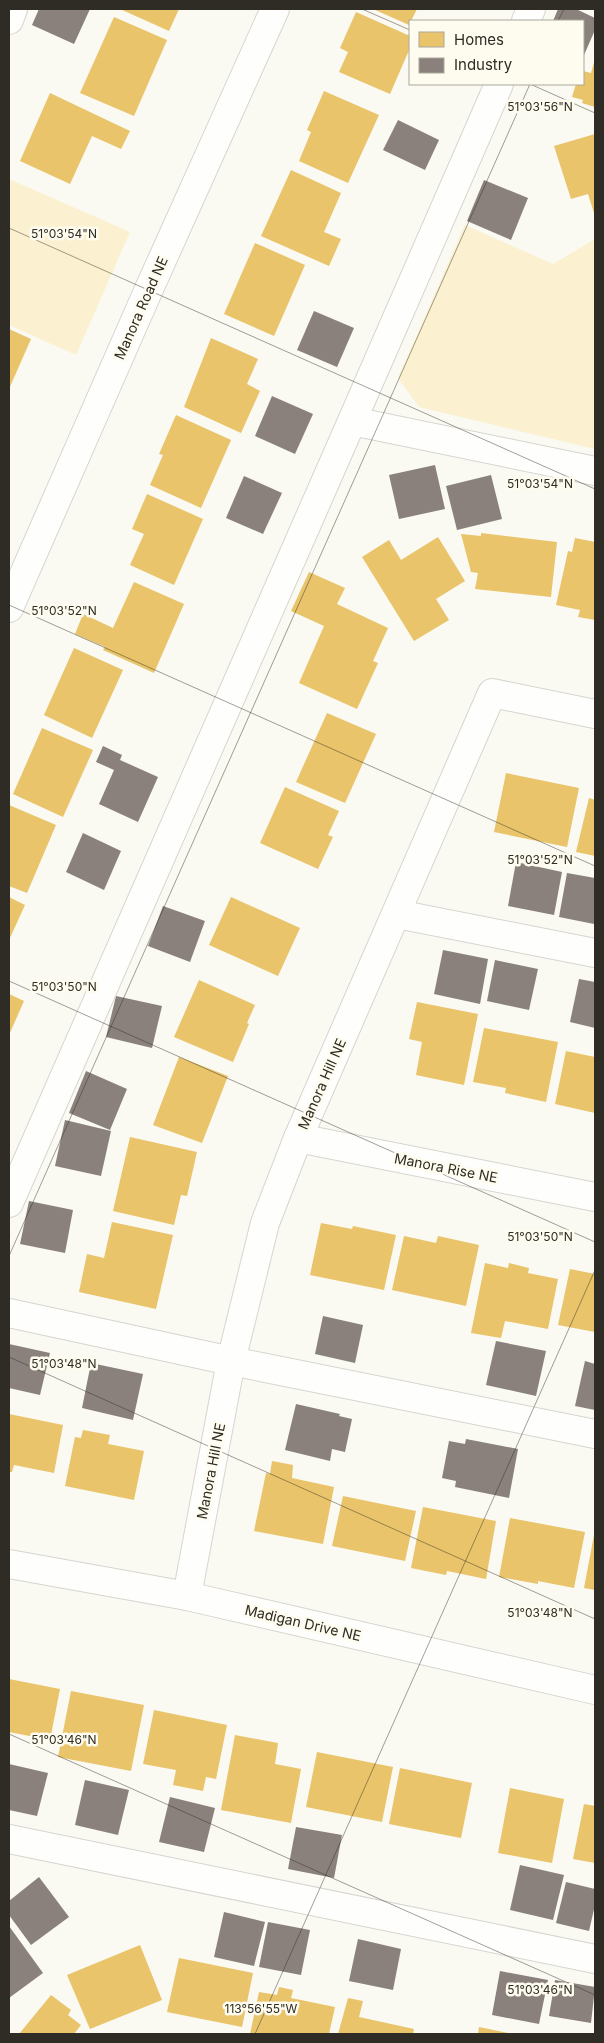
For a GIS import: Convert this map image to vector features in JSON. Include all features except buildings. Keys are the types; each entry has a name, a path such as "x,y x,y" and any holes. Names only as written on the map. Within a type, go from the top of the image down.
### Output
{"street":[{"path":"9,20 14,9"},
{"name":"Manora Road NE","path":"9,608 275,9"},
{"path":"9,1203 352,422 498,85"},
{"path":"352,422 595,471"},
{"name":"Manora Hill NE","path":"187,1596 231,1361 265,1223 298,1138 492,693 595,714"},
{"path":"397,914 595,953"},
{"name":"Manora Rise NE","path":"298,1138 595,1197"},
{"path":"9,1313 231,1361 595,1434"},
{"name":"Madigan Drive NE","path":"9,1564 187,1596 595,1690"},
{"path":"9,1839 595,1958"}],"shaded area":[{"path":"9,179 130,232 76,355 9,325"},
{"path":"465,225 553,264 595,239 595,449 419,407 398,378"}]}
